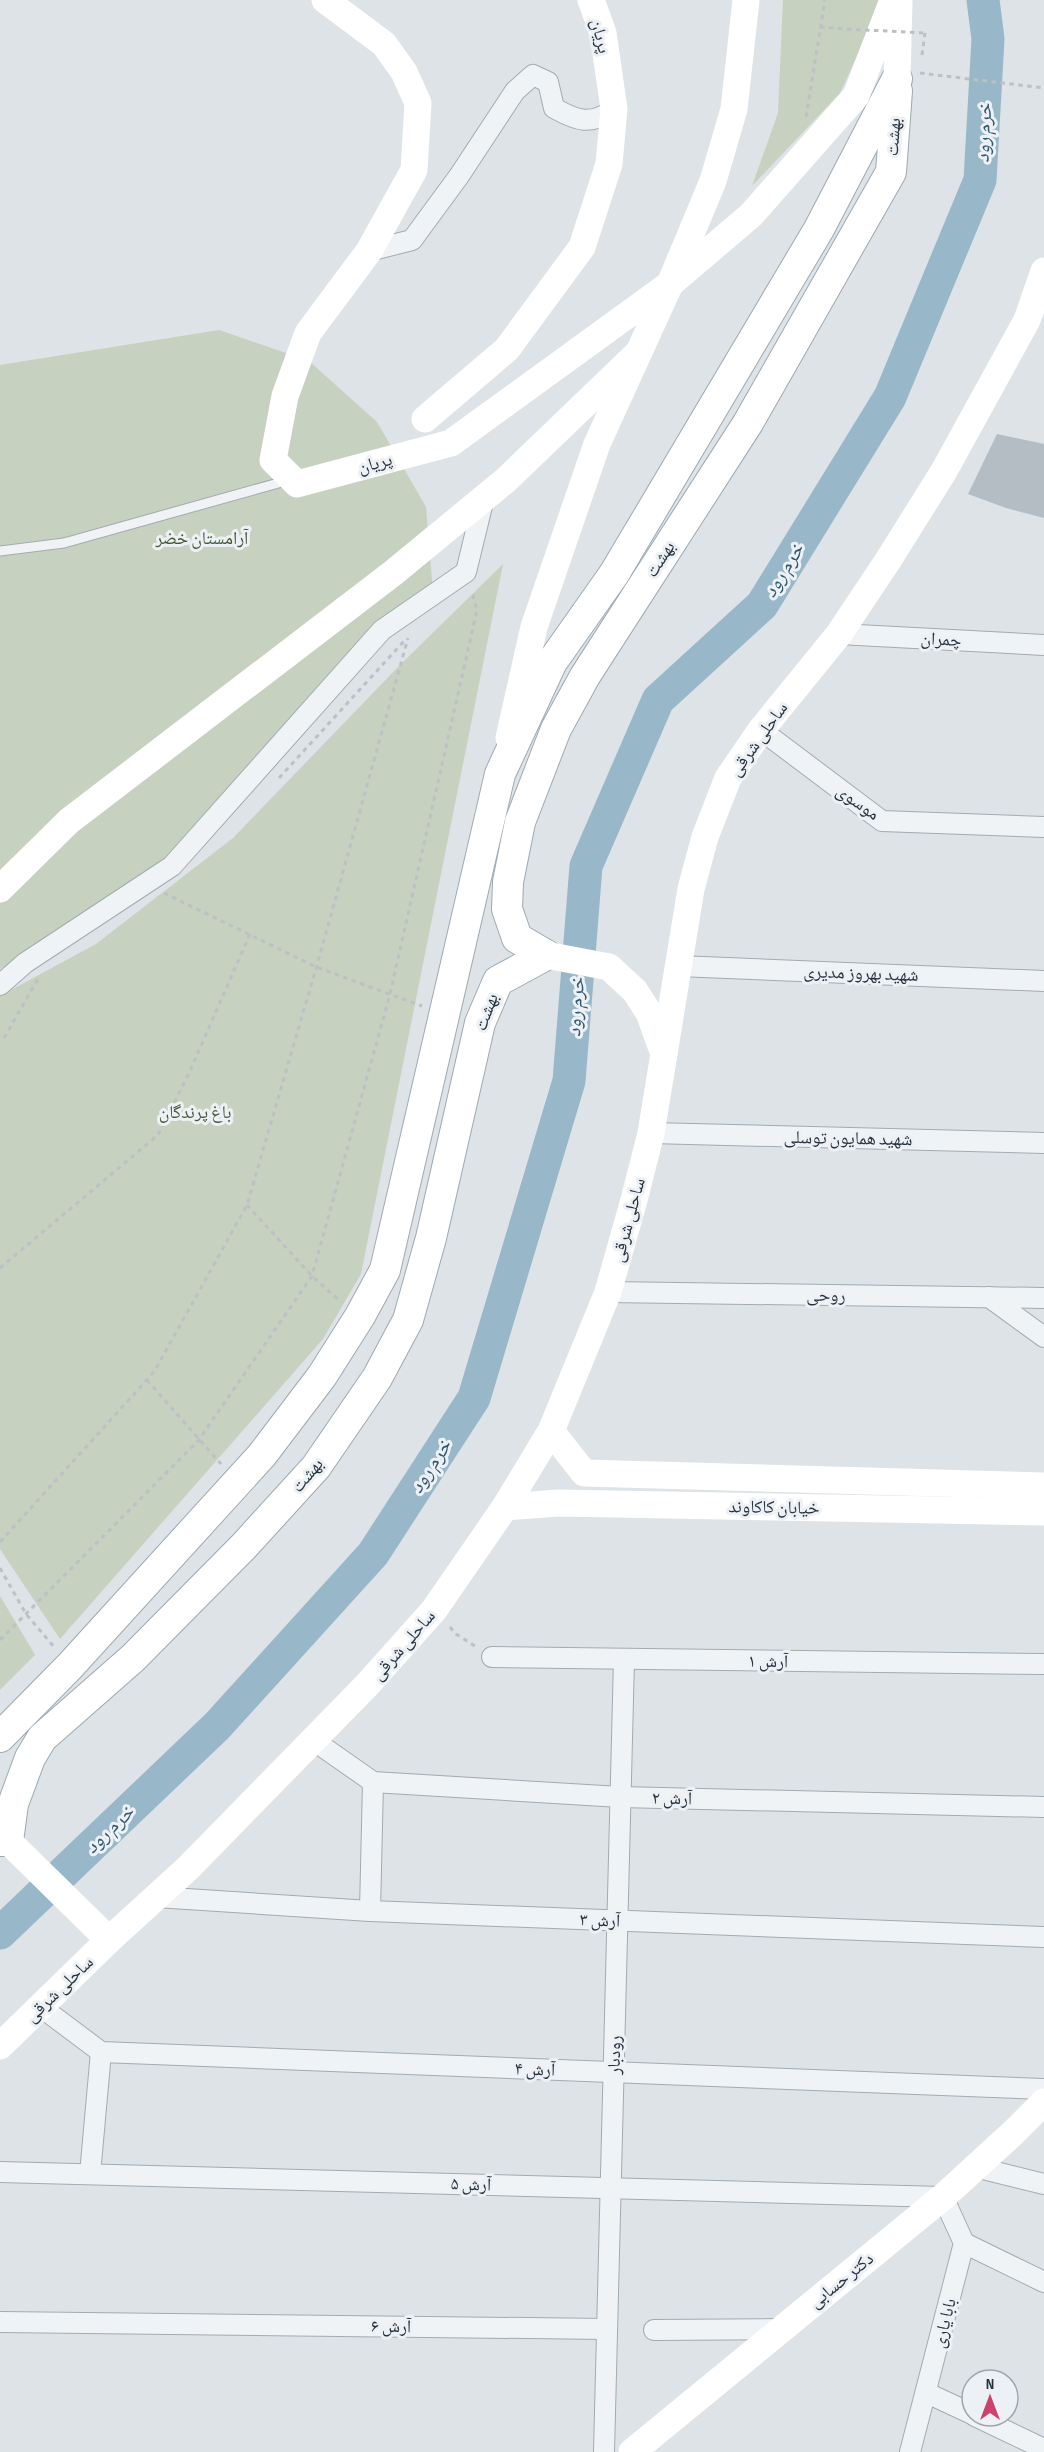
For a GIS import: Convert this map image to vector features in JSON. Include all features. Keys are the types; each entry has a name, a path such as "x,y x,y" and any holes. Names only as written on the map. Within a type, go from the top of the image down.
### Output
{"main road":[{"path":"291,480 273,460 285,396 308,333 369,251 414,170 418,103 404,72 384,44 325,0"},
{"name":"پریان","path":"425,419 507,349 582,247 609,164 614,109 603,33 591,0"},
{"path":"746,0 734,109 711,192 720,212 730,217 741,218 752,215"},
{"name":"پریان","path":"291,480 297,484 451,443 670,284 752,215 856,96 892,0"},
{"path":"899,0 908,76"},
{"name":"بهشت","path":"0,1737 70,1666 262,1455 322,1376 360,1316 385,1270 500,774 552,662 614,574 908,76"},
{"name":"بهشت","path":"557,957 517,938 507,909 508,882 520,822 556,729 585,676 748,423 891,172 908,76"},
{"path":"500,774 534,627 597,444 670,284 713,182"},
{"name":"ساحلی شرقی","path":"0,2046 109,1940 188,1868 368,1685 434,1610 505,1507 551,1431 608,1292 651,1133 691,889 705,837 728,778 761,730 839,634 944,471 1027,320 1044,271"},
{"path":"0,889 69,821 393,573 484,498 638,353"},
{"path":"557,957 609,967 634,991 649,1013 663,1053"},
{"name":"بهشت","path":"4,1841 13,1804 30,1758 42,1738 133,1658 192,1601 316,1467 377,1378 408,1320 431,1238 480,1023 498,981 557,957"},
{"path":"385,1270 431,1238"},
{"path":"551,1431 584,1473 570,1479 568,1488 570,1499 580,1504"},
{"name":"خیابان کاکاوند","path":"584,1473 1044,1486"},
{"name":"خیابان کاکاوند","path":"505,1507 559,1503 1044,1512"},
{"path":"42,1738 70,1666"},
{"path":"4,1841 109,1940"},
{"name":"دکتر حسابی","path":"632,2452 943,2197 1044,2102"}],"street":[{"path":"369,251 411,240 459,177 515,91 533,75 548,82 554,108 574,120 600,119 614,109"},
{"path":"0,985 25,963 172,866 382,630 466,572 484,498"},
{"name":"چمران","path":"839,634 1044,645"},
{"name":"موسوی","path":"761,730 882,821 1044,827"},
{"name":"شهید بهروز مدیری","path":"678,966 1044,981"},
{"name":"شهید همایون توسلی","path":"651,1133 1044,1143"},
{"name":"روحی","path":"608,1292 1044,1298"},
{"path":"989,1297 1044,1337"},
{"name":"آرش ۱","path":"492,1657 1044,1664"},
{"name":"رودبار","path":"604,2452 624,1659"},
{"path":"313,1740 373,1782 370,1911"},
{"name":"آرش ۲","path":"373,1782 620,1797 1044,1807"},
{"name":"آرش ۳","path":"156,1897 370,1911 1044,1937"},
{"path":"40,2007 101,2052 90,2174"},
{"name":"آرش ۴","path":"101,2052 1044,2089"},
{"path":"975,2167 1044,2184"},
{"name":"آرش ۵","path":"0,2172 943,2197"},
{"path":"943,2197 964,2243 1044,2282"},
{"name":"بابا یاری","path":"910,2452 964,2243"},
{"name":"آرش ۶","path":"0,2322 607,2329"},
{"path":"654,2330 782,2329"},
{"path":"927,2393 960,2408"},
{"path":"1001,2428 1044,2449"}],"lane":[{"path":"0,551 64,543 291,480"}],"path":[{"path":"806,118 825,0"},
{"path":"820,27 925,33 922,56"},
{"path":"908,76 1044,88"},
{"path":"0,1640 198,1441 312,1276 390,994 477,610 466,572"},
{"path":"0,1542 154,1372 247,1204 408,638 274,783"},
{"path":"163,892 316,967 444,1015"},
{"path":"0,1268 158,1135 190,1071 250,934"},
{"path":"247,1204 312,1276 342,1303"},
{"path":"147,1380 198,1441 237,1482"},
{"path":"0,1568 26,1614 70,1666"},
{"path":"434,1610 456,1634 492,1657"}],"green space":[{"path":"783,0 883,0 840,93 752,186 778,113"},
{"name":"آرامستان خضر","path":"219,330 309,361 377,422 426,507 433,592 146,880 0,969 0,365"},
{"name":"باغ پرندگان","path":"503,564 361,1274 323,1339 60,1639 0,1549 0,996 96,944 233,838 399,666"},
{"path":"0,1596 35,1655 0,1690"}],"building":[{"path":"997,434 1044,444 1044,518 1006,508 968,494"}],"waterway":[{"name":"خرم رود","path":"0,1933 217,1726 373,1554 474,1398 569,1081 586,866 658,700 762,605 890,397 980,180 988,39 983,0"}]}
